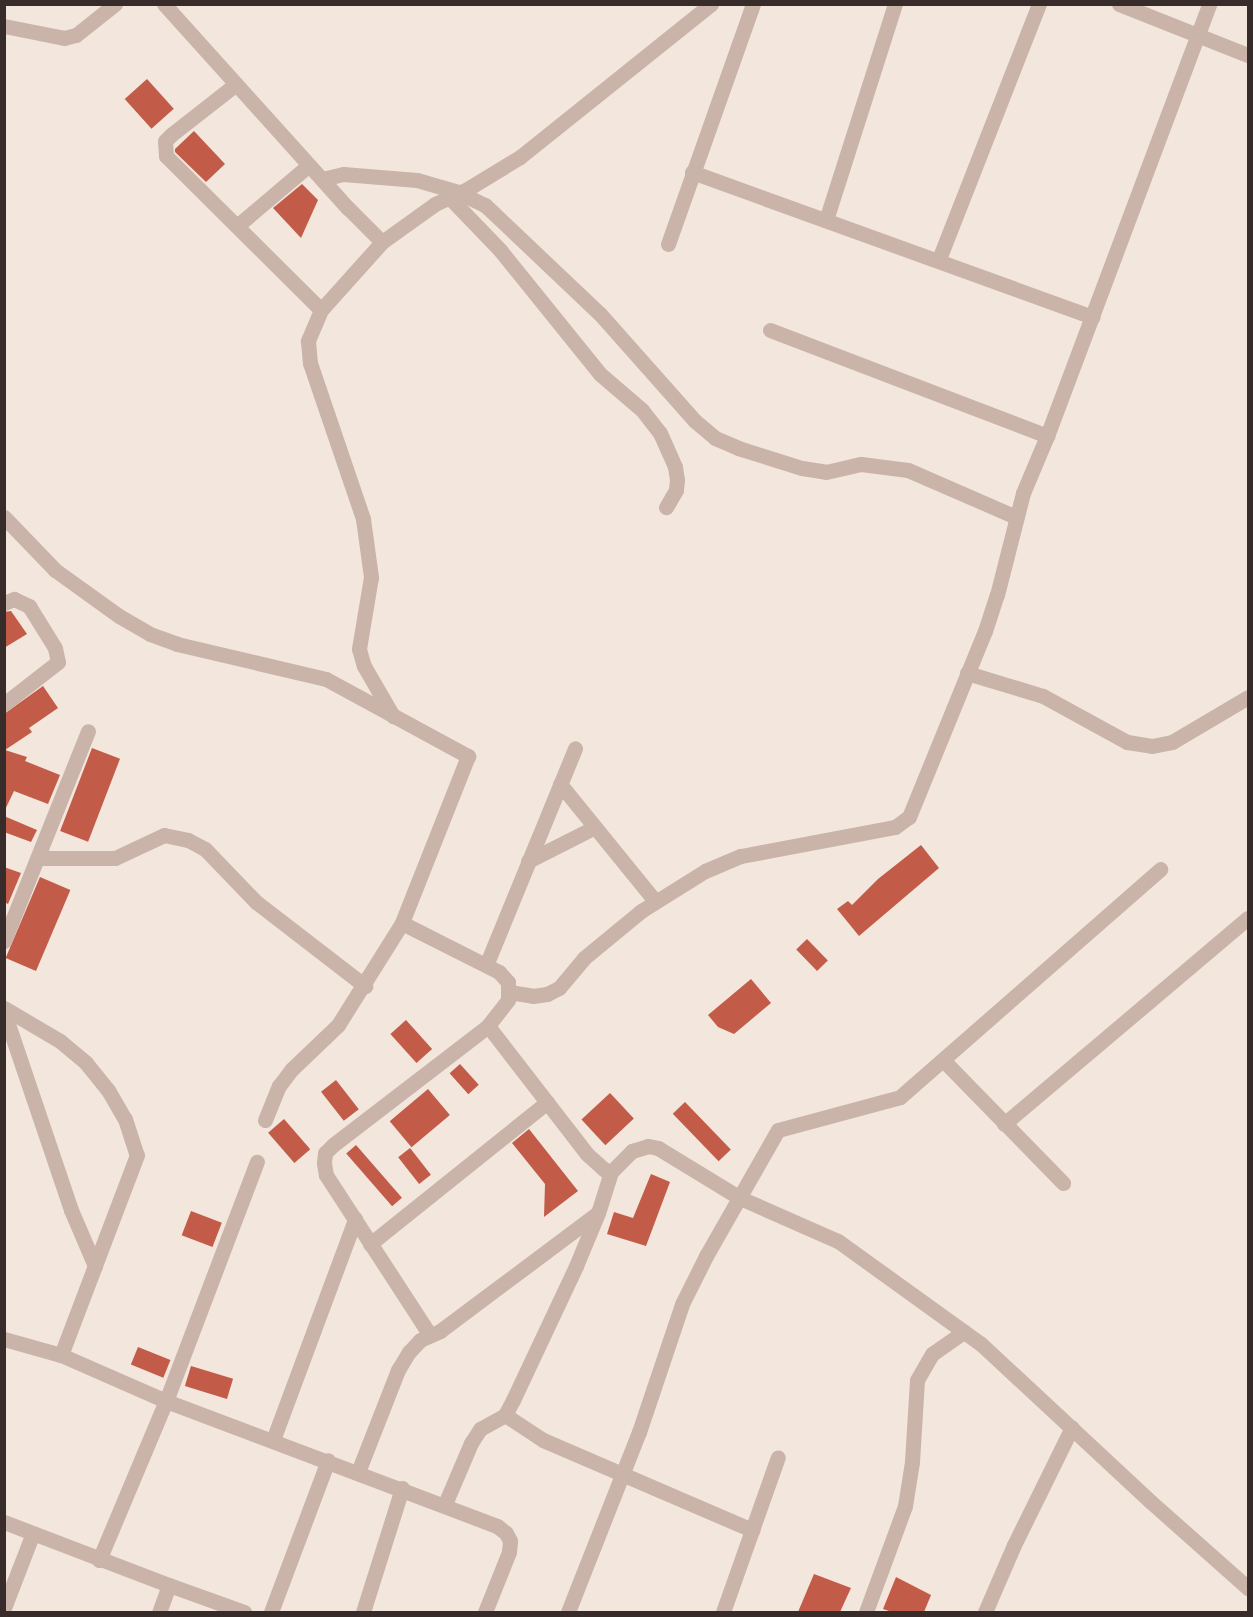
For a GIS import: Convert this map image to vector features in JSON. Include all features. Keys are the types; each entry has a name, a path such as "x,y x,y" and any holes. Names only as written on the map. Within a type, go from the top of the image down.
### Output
{"street":[{"path":"4,26 64,38 76,34 115,4"},
{"path":"165,4 322,180 382,242"},
{"path":"393,716 364,666 359,649 371,577 363,519 310,363 308,341 321,310 382,242 435,204 520,157 711,4"},
{"path":"668,244 753,4"},
{"path":"826,220 895,4"},
{"path":"939,259 1039,4"},
{"path":"1119,4 1248,56"},
{"path":"509,992 533,996 548,994 559,988 584,958 656,901 705,871 741,856 895,827 909,818 997,595 1023,493 1093,317 1209,4"},
{"path":"236,84 171,135 164,149 165,156 321,310"},
{"path":"237,226 309,165"},
{"path":"692,172 939,259 1093,317"},
{"path":"322,180 343,174 417,180 485,205 600,314 695,421 715,438 738,448 814,470 826,472 861,464 908,471 1016,517"},
{"path":"454,195 600,374 642,410 660,433 675,467 677,480 676,490 666,507"},
{"path":"770,330 1047,436"},
{"path":"4,517 55,570 119,616 150,634 177,644 326,680 468,756 402,923 365,986 338,1025 292,1069 279,1086 266,1120"},
{"path":"4,603 14,599 29,606 55,648 58,662 4,704"},
{"path":"967,674 1043,696 1127,742 1152,746 1172,742 1248,697"},
{"path":"4,941 88,730"},
{"path":"487,963 575,748"},
{"path":"560,784 656,901"},
{"path":"528,861 595,827"},
{"path":"38,858 115,858 164,835 188,840 206,849 256,902 365,986"},
{"path":"568,1612 622,1473 682,1304 778,1130 900,1097 1160,868"},
{"path":"1004,1124 1248,918"},
{"path":"402,923 487,963 508,982 509,992 508,1000 488,1026 325,1153 326,1175 430,1335"},
{"path":"4,1010 71,1210 95,1266"},
{"path":"4,1010 60,1041 86,1063 108,1090 128,1128 137,1155 61,1355"},
{"path":"488,1026 587,1154 611,1172"},
{"path":"943,1060 1063,1182"},
{"path":"370,1244 547,1102"},
{"path":"445,1504 480,1430 505,1415 560,1301 598,1213 611,1172 632,1151 648,1146 673,1155 740,1198 838,1241 964,1332 1248,1588"},
{"path":"99,1560 166,1401 257,1162"},
{"path":"358,1472 398,1370 420,1340 598,1213"},
{"path":"273,1440 355,1219"},
{"path":"866,1612 905,1506 912,1462 917,1380 932,1354 964,1332"},
{"path":"4,1339 61,1355 166,1401 445,1504 497,1526 510,1541 505,1561 485,1612"},
{"path":"505,1415 543,1440 752,1530"},
{"path":"985,1612 1014,1545 1072,1427"},
{"path":"723,1612 778,1457"},
{"path":"271,1612 328,1461"},
{"path":"363,1612 402,1488"},
{"path":"4,1522 99,1560 244,1612"},
{"path":"4,1608 33,1533"},
{"path":"159,1612 169,1585"}],"building":[{"path":"147,79 174,109 151,129 125,99"},
{"path":"194,131 225,164 206,182 175,152 175,149"},
{"path":"302,184 318,200 301,238 273,208"},
{"path":"11,611 27,634 4,648 4,612"},
{"path":"43,686 58,708 29,728 32,732 5,750 27,757 25,761 60,775 48,804 14,791 4,812 4,714"},
{"path":"92,748 120,759 88,842 60,831"},
{"path":"4,816 37,830 31,842 4,832"},
{"path":"921,845 939,868 859,936 837,909 848,901 852,905 878,879"},
{"path":"4,867 21,873 8,904 4,902"},
{"path":"40,877 70,890 36,971 6,958"},
{"path":"807,939 828,961 817,971 796,949"},
{"path":"751,979 771,1003 734,1034 718,1027 708,1015"},
{"path":"406,1020 432,1049 416,1063 390,1034"},
{"path":"460,1064 479,1085 468,1094 450,1073"},
{"path":"336,1080 359,1109 344,1121 321,1092"},
{"path":"428,1089 450,1115 412,1147 390,1121"},
{"path":"610,1093 634,1119 605,1145 581,1120"},
{"path":"685,1102 731,1149 719,1161 673,1114"},
{"path":"284,1119 310,1149 294,1163 268,1133"},
{"path":"529,1129 578,1191 544,1217 545,1184 512,1143"},
{"path":"356,1145 402,1198 392,1206 346,1154"},
{"path":"410,1148 431,1175 419,1184 398,1157"},
{"path":"651,1174 670,1182 646,1246 607,1234 614,1212 633,1218"},
{"path":"191,1211 222,1223 212,1247 182,1235"},
{"path":"138,1347 170,1360 163,1378 131,1365"},
{"path":"191,1366 233,1379 227,1399 185,1386"},
{"path":"814,1574 851,1588 840,1612 798,1612"},
{"path":"896,1577 931,1595 924,1612 892,1612 883,1609"}]}
